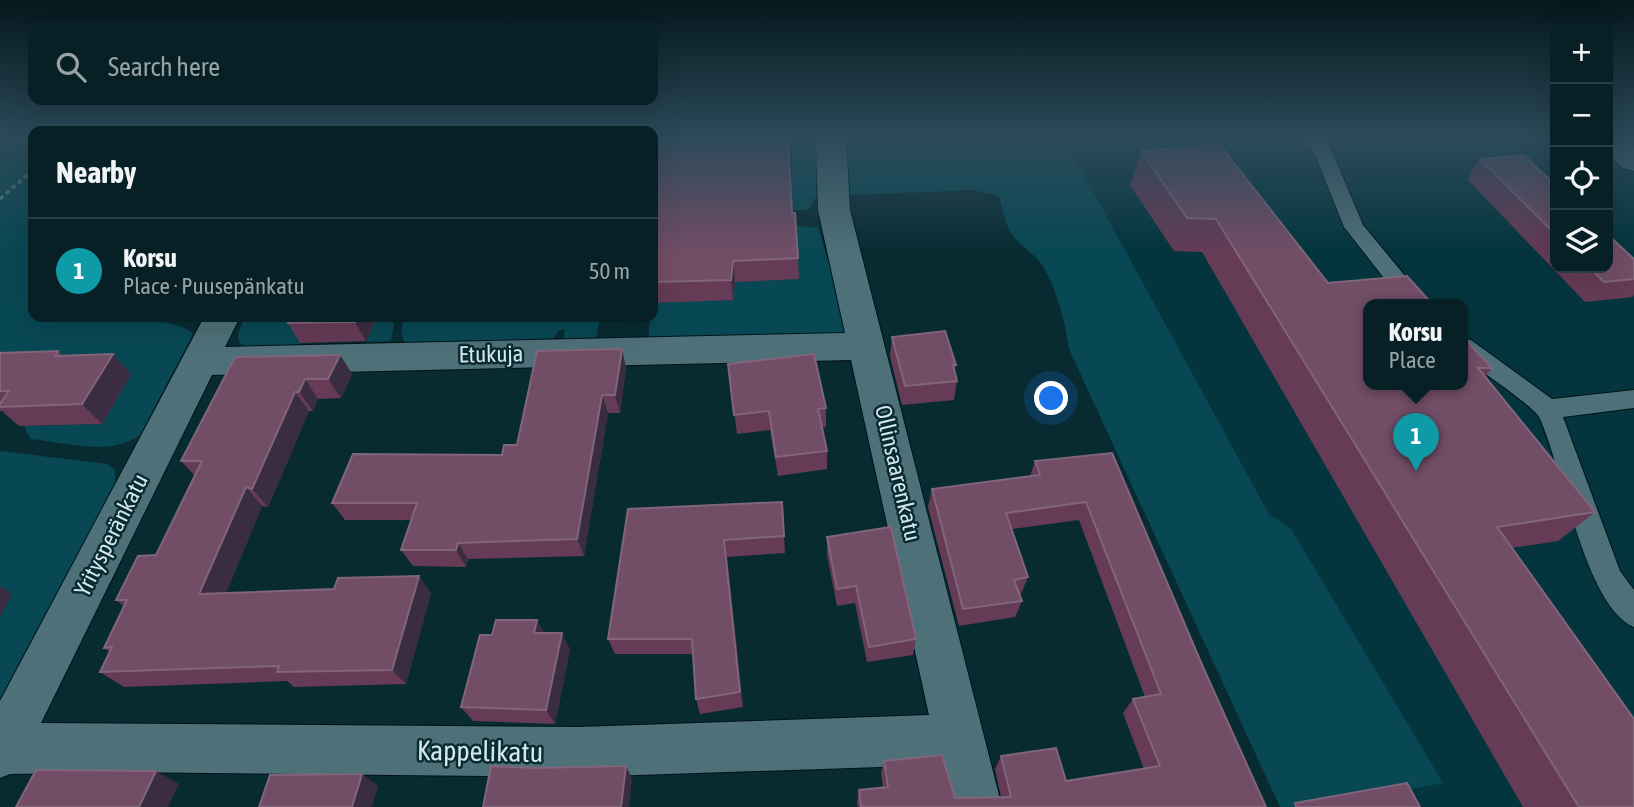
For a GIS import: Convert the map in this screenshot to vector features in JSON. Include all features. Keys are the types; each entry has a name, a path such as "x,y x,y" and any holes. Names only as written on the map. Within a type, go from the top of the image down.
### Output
{"street":[{"name":"Ollinsaarenkatu","path":"833,176 834,210 976,807"},
{"name":"Yritysperänkatu","path":"1,750 219,322"},
{"name":"Etukuja","path":"199,360 868,346"},
{"name":"Kappelikatu","path":"1,750 119,747 579,752 960,738"}],"lane":[{"path":"1334,176 1354,227 1413,299"},
{"path":"1468,350 1548,409 1608,578 1634,613"},
{"path":"1548,409 1634,399"}],"path":[{"path":"0,199 27,176"}],"shaded area":[{"path":"0,176 28,176 28,322 159,322 183,328 193,334 140,435 115,445 86,446 30,439 24,426 102,424 0,373"},
{"path":"792,176 818,176 816,197 807,210 663,214 660,249 688,248 689,237 709,237 709,283 798,279 795,225 818,228 847,322 846,331 818,341 648,343 650,322 658,322 658,188 773,186 774,179 792,179"},
{"path":"847,176 1085,176 1269,514 1291,529 1443,783 1320,807 1280,807 1069,349 1063,316 1052,285 1039,261 1011,233 999,196 974,190 847,195"},
{"path":"1085,176 1550,176 1550,273 1613,273 1613,176 1634,176 1634,807 1281,807 1394,743"},
{"path":"243,322 311,322 299,346 245,347 239,342 238,334"},
{"path":"353,322 393,322 391,341 366,342 372,328"},
{"path":"404,322 599,322 596,338 569,341 563,339 565,330 559,330 550,342 406,348 401,331"},
{"path":"0,451 107,464 115,470 115,486 0,701"}],"building":[{"path":"658,176 790,176 798,258 733,261 731,280 658,282"},
{"path":"1158,176 1244,176 1328,283 1407,276 1428,299 1363,299 1363,390 1468,390 1468,342 1492,368 1478,368 1595,512 1497,527 1634,719 1634,807 1579,807 1216,219 1187,218"},
{"path":"1497,176 1545,176 1550,180 1550,229"},
{"path":"1613,240 1634,259 1634,279 1604,282 1595,273 1613,273"},
{"path":"288,322 355,322 288,323"},
{"path":"945,331 956,365 953,365 957,381 905,386 892,337"},
{"path":"622,349 615,395 602,395 577,539 458,543 456,550 401,550 417,503 332,503 353,454 502,455 504,445 517,445 537,351"},
{"path":"58,351 55,356 113,354 82,404 0,407 9,391 0,391 0,353"},
{"path":"814,354 826,408 818,409 827,451 776,457 769,411 734,415 728,364"},
{"path":"340,355 328,379 305,379 299,392 295,392 252,489 246,487 199,594 334,589 338,578 419,576 392,670 277,672 279,666 100,672 112,647 104,648 127,600 116,600 138,556 156,555 202,461 181,461 235,357"},
{"path":"1112,453 1266,807 861,807 859,790 888,787 884,761 942,755 955,798 1011,797 1001,756 1056,748 1066,781 1160,766 1133,699 1161,694 1086,502 1006,513 1028,577 1014,580 1022,601 963,609 932,489 1040,475 1035,461"},
{"path":"782,502 784,536 724,540 740,692 696,699 692,639 608,639 628,509"},
{"path":"891,527 916,639 869,647 856,586 837,589 827,537"},
{"path":"496,620 537,620 534,633 562,633 546,710 461,707 480,635 492,635"},
{"path":"491,766 626,766 621,807 483,807"},
{"path":"36,770 156,771 139,807 16,807"},
{"path":"362,774 352,807 259,807 270,775"},
{"path":"1407,783 1420,807 1296,807 1295,803"}],"place":[{"name":"Korsu","path":"1416,471"}]}
